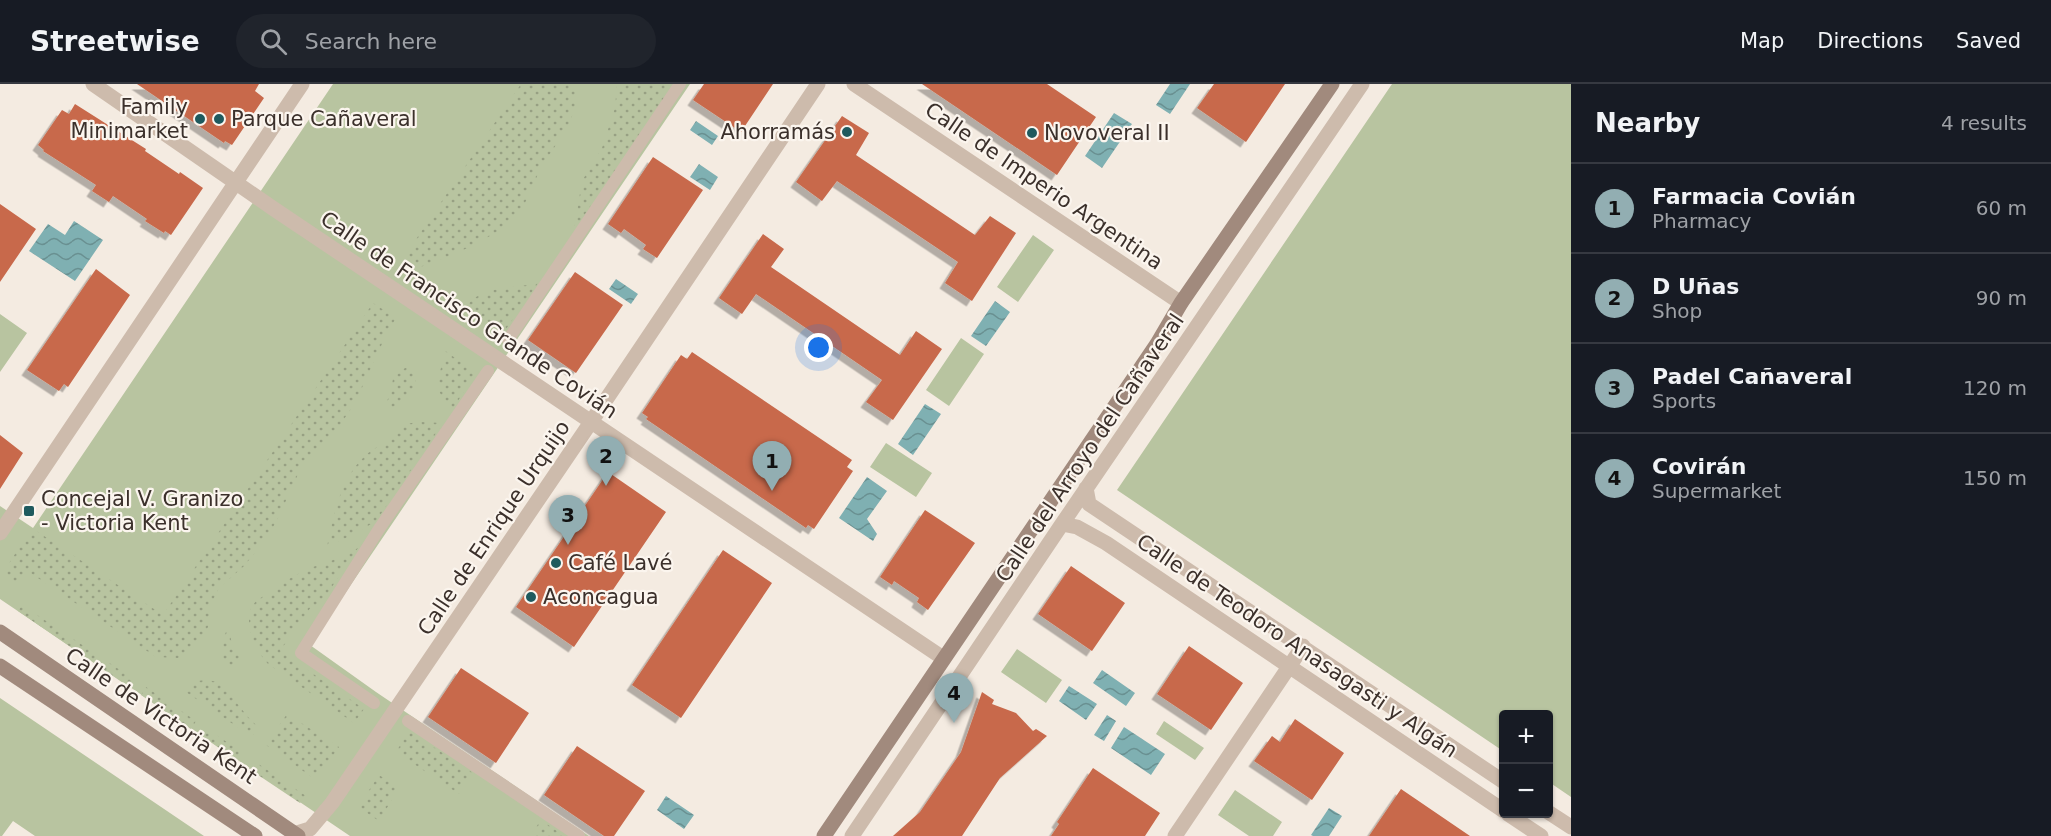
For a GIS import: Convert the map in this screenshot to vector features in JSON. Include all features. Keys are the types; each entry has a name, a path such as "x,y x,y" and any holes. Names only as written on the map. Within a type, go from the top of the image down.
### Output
{"main road":[{"name":"Calle del Arroyo del Cañaveral","path":"824,836 1157,344 1181,303 1332,84"},
{"name":"Calle de Victoria Kent","path":"0,632 296,835"},
{"path":"0,666 255,836"}],"street":[{"name":"Calle de Francisco Grande Covián","path":"93,84 236,183 944,658"},
{"path":"0,533 302,84"},
{"path":"508,340 680,84"},
{"name":"Calle de Enrique Urquijo","path":"296,835 310,829 332,802 818,84"},
{"name":"Calle de Imperio Argentina","path":"854,84 1181,303"},
{"name":"Calle del Arroyo del Cañaveral","path":"852,836 1362,84"},
{"path":"374,703 301,653 379,529 488,371"},
{"name":"Calle de Teodoro Anasagasti y Algán","path":"1086,488 1089,504 1499,779"},
{"name":"Calle de Teodoro Anasagasti y Algán","path":"1062,524 1077,527 1106,543 1499,808"},
{"path":"1175,836 1303,646"},
{"path":"408,721 579,836"},
{"path":"1553,815 1571,827"},
{"path":"1515,818 1541,836"}],"green space":[{"path":"333,84 690,84 310,645 589,836 350,836 0,599 0,506 33,528"},
{"path":"521,84 577,84 572,118 541,168 522,208 502,228 472,246 411,270 400,263"},
{"path":"617,84 668,84 669,92 574,230 582,181 602,148 615,108"},
{"path":"1392,84 1571,84 1571,797 1553,785 1553,710 1499,710 1499,748 1117,490"},
{"path":"1033,235 1054,250 1018,302 997,287"},
{"path":"538,283 504,332 466,307 472,300 489,291"},
{"path":"373,303 396,318 355,403 331,438 299,472 267,538 244,566 219,588 212,602 208,627 199,643 178,658 156,657 26,570 16,584 2,574 32,528 163,615"},
{"path":"0,314 27,333 0,372"},
{"path":"961,338 984,354 949,406 926,390"},
{"path":"444,350 476,373 452,410 444,400 438,386"},
{"path":"405,368 415,371 416,381 412,391 400,404 382,409 391,394 393,378"},
{"path":"420,422 443,423 376,521 327,547 343,488 355,467 401,426"},
{"path":"886,443 932,473 916,497 870,467"},
{"path":"358,548 319,606 311,607 280,651 364,709 354,723 268,664 256,649 249,627 249,618 251,608 256,601 289,579"},
{"path":"22,605 135,680 129,687 18,611"},
{"path":"229,627 231,640 241,659 239,665 232,668 225,666 222,651 224,636"},
{"path":"1017,649 1062,680 1046,703 1001,672"},
{"path":"196,681 218,682 223,686 258,727 252,737 183,690"},
{"path":"146,687 196,721 191,729 141,695"},
{"path":"0,698 204,836 35,836 13,821 0,836"},
{"path":"287,714 339,747 316,780 266,745"},
{"path":"1164,721 1204,748 1195,760 1156,734"},
{"path":"207,729 242,752 236,760 202,736"},
{"path":"409,731 473,773 459,794 396,752"},
{"path":"254,761 306,796 300,803 249,769"},
{"path":"379,775 399,788 379,821 358,807"},
{"path":"1235,790 1282,822 1273,836 1249,836 1218,815"},
{"path":"541,820 564,836 530,836"}],"water":[{"path":"1170,84 1190,84 1170,114 1156,105"},
{"path":"1114,113 1132,124 1102,168 1085,156"},
{"path":"696,121 718,136 712,145 690,130"},
{"path":"699,164 718,177 710,190 690,177"},
{"path":"74,221 103,240 75,281 29,251 48,224 65,235"},
{"path":"616,279 638,294 631,304 609,289"},
{"path":"995,301 1010,312 986,346 971,336"},
{"path":"925,404 941,414 913,455 898,444"},
{"path":"867,477 887,491 867,519 877,534 873,541 839,518"},
{"path":"1102,670 1135,693 1126,706 1093,683"},
{"path":"1069,686 1097,704 1086,720 1059,701"},
{"path":"1107,715 1116,721 1104,741 1094,735"},
{"path":"1124,727 1165,754 1151,775 1111,748"},
{"path":"666,796 694,815 684,829 657,810"},
{"path":"1329,808 1342,816 1329,836 1311,835"}],"building":[{"name":"Parque Cañaveral","path":"137,84 259,84 255,91 264,98 232,145 225,141 224,143"},
{"path":"704,84 773,84 741,132 693,100"},
{"name":"Novoveral II","path":"922,84 1047,84 1096,117 1057,175"},
{"path":"1214,84 1285,84 1246,142 1197,108"},
{"path":"75,104 203,188 171,235 145,221 147,219 113,196 109,202 92,191 96,185 43,151 38,145 62,110 69,114"},
{"path":"842,116 869,133 856,155 975,235 990,216 1016,233 972,301 945,283 958,262 837,181 822,201 796,182"},
{"path":"653,157 703,190 657,258 643,249 646,245 624,229 621,233 608,224"},
{"path":"0,204 36,229 0,282"},
{"path":"763,234 784,249 771,267 900,355 916,331 942,349 893,420 866,402 882,380 756,294 742,314 719,298"},
{"path":"96,269 130,295 68,387 64,384 59,391 27,370"},
{"path":"575,272 623,305 576,373 528,340"},
{"path":"692,352 852,460 847,467 853,471 814,529 808,525 806,528 646,419 648,417 642,413 681,355 687,359"},
{"path":"0,435 23,453 0,489"},
{"path":"608,472 666,512 574,647 516,607"},
{"path":"925,510 975,543 928,610 917,602 919,598 894,581 892,585 880,577"},
{"path":"723,550 772,583 681,718 632,685"},
{"path":"1071,566 1125,603 1092,651 1038,614"},
{"path":"1189,646 1243,683 1211,730 1157,694"},
{"path":"461,668 529,713 496,763 428,717"},
{"path":"982,692 994,700 992,704 1016,713 1033,731 1036,729 1047,736 1000,778 962,836 893,836 920,812 961,752"},
{"path":"1295,719 1344,753 1312,800 1254,761 1272,736 1280,742"},
{"path":"577,746 645,791 614,836 604,836 544,795"},
{"path":"1093,768 1160,813 1145,836 1051,836 1059,824 1057,822"},
{"path":"1401,789 1470,836 1369,836"}],"place":[{"name":"Family Minimarket","path":"200,119"},
{"name":"Parque Cañaveral","path":"219,119"},
{"name":"Ahorramás","path":"847,132"},
{"name":"Novoveral II","path":"1032,133"},
{"name":"D Uñas","path":"606,486"},
{"name":"Farmacia Covián","path":"772,491"},
{"name":"Concejal V. Granizo - Victoria Kent","path":"29,511"},
{"name":"Padel Cañaveral","path":"568,545"},
{"name":"Café Lavé","path":"556,563"},
{"name":"Aconcagua","path":"531,597"},
{"name":"Covirán","path":"954,723"}]}
